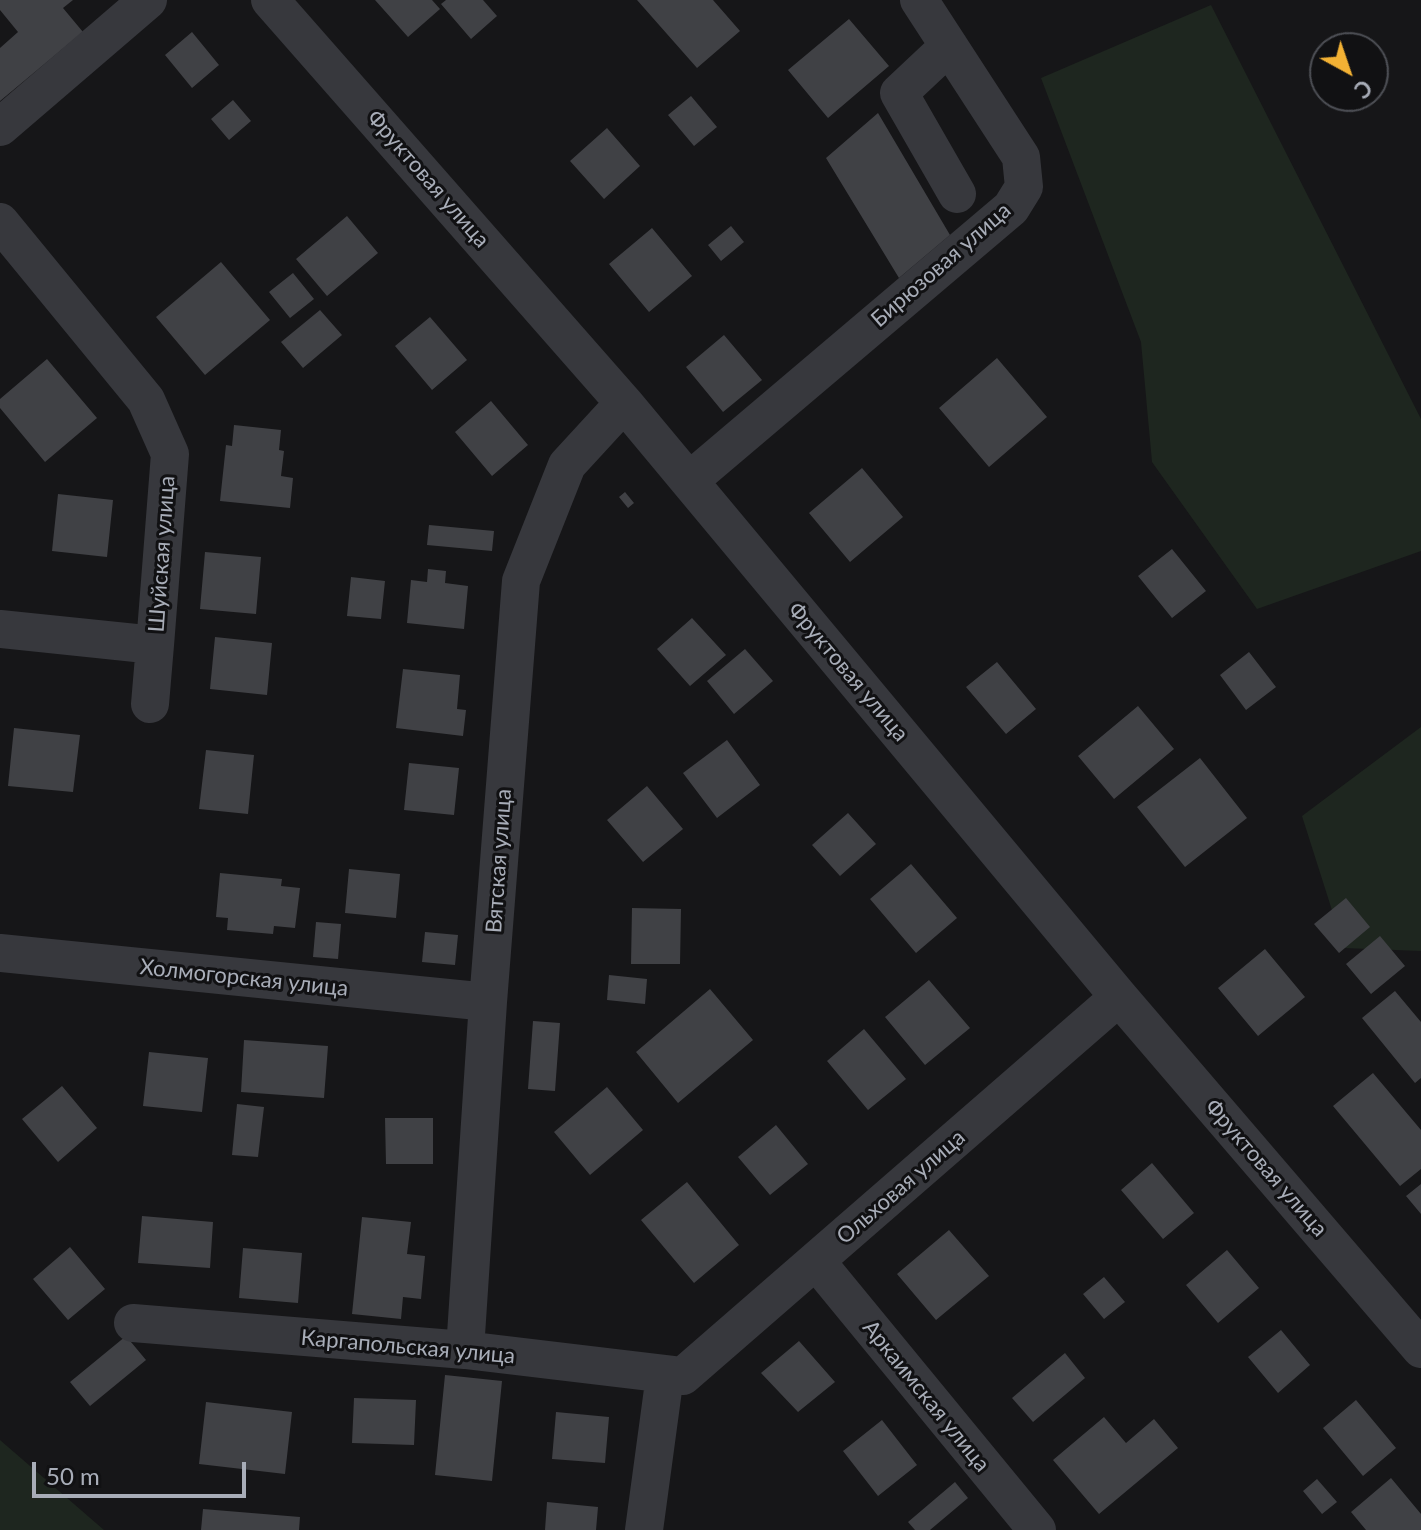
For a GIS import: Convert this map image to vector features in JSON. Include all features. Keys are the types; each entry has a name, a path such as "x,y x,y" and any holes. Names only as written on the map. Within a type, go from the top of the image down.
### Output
{"street":[{"path":"0,127 148,0"},
{"name":"Фруктовая улица","path":"270,0 624,403 1119,997 1421,1349"},
{"name":"Бирюзовая улица","path":"689,481 1011,208 1024,187 1021,157 919,0"},
{"path":"949,46 899,93 957,194"},
{"name":"Шуйская улица","path":"0,222 146,400 170,454 155,645 0,629"},
{"name":"Вятская улица","path":"465,1350 521,581 567,465 624,403"},
{"path":"150,704 155,645"},
{"name":"Холмогорская улица","path":"0,953 488,1002"},
{"name":"Ольховая улица","path":"674,1376 816,1261 1119,997"},
{"name":"Аркаимская улица","path":"816,1261 1037,1530"},
{"name":"Каргапольская улица","path":"133,1323 465,1350 674,1376"},
{"path":"644,1530 674,1376"}],"shaded area":[{"path":"1211,5 1421,419 1421,551 1257,609 1152,462 1141,342 1041,78"},
{"path":"1421,727 1421,951 1344,948 1302,816"},
{"path":"0,1440 104,1530 0,1530"}],"building":[{"path":"0,0 73,0 63,8 83,32 0,101 0,48 18,32 0,10"},
{"path":"375,0 432,0 440,9 408,37"},
{"path":"446,0 483,0 497,16 471,39 441,4"},
{"path":"637,0 713,0 740,31 697,68"},
{"path":"849,19 889,66 828,118 788,70"},
{"path":"192,32 219,65 192,88 165,55"},
{"path":"691,96 717,127 694,146 668,115"},
{"path":"233,100 251,121 229,140 211,119"},
{"path":"878,113 950,235 899,278 826,158"},
{"path":"607,128 640,166 604,199 570,161"},
{"path":"347,216 378,253 327,296 296,259"},
{"path":"731,226 744,242 721,261 708,245"},
{"path":"652,228 692,276 649,312 609,264"},
{"path":"221,262 270,320 205,375 156,317"},
{"path":"293,273 314,299 290,318 269,292"},
{"path":"320,310 342,335 303,368 281,342"},
{"path":"430,317 467,360 432,390 395,346"},
{"path":"724,335 762,380 723,412 686,367"},
{"path":"997,358 1047,417 989,467 939,408"},
{"path":"47,359 97,418 45,462 0,408 0,399"},
{"path":"491,401 528,445 492,476 455,432"},
{"path":"234,425 281,430 279,450 284,451 281,476 293,478 290,508 220,501 226,445 232,446"},
{"path":"862,468 903,517 850,562 809,513"},
{"path":"625,492 634,503 628,508 619,497"},
{"path":"58,494 113,500 107,557 52,551"},
{"path":"429,525 494,531 492,551 427,545"},
{"path":"1172,549 1206,591 1172,618 1138,576"},
{"path":"205,552 261,557 256,614 200,609"},
{"path":"428,569 446,571 445,583 468,586 464,629 407,623 411,580 427,582"},
{"path":"351,577 385,581 381,619 347,616"},
{"path":"692,618 726,655 690,686 657,649"},
{"path":"215,637 272,643 267,695 210,689"},
{"path":"745,649 773,681 734,714 707,681"},
{"path":"1249,652 1276,687 1246,710 1220,675"},
{"path":"997,662 1036,709 1006,734 966,687"},
{"path":"403,669 460,675 457,709 466,710 463,736 396,728"},
{"path":"1138,706 1174,749 1114,799 1078,756"},
{"path":"14,728 80,735 73,792 8,786"},
{"path":"727,740 760,785 717,818 683,773"},
{"path":"206,750 254,755 248,814 199,809"},
{"path":"1200,758 1247,818 1185,867 1137,807"},
{"path":"409,763 459,768 454,815 404,810"},
{"path":"647,786 683,829 643,862 607,820"},
{"path":"848,813 876,844 840,876 812,845"},
{"path":"911,864 957,918 916,953 870,899"},
{"path":"349,869 400,874 396,918 345,913"},
{"path":"220,873 282,879 281,886 300,888 295,928 274,926 273,934 227,930 228,918 216,917"},
{"path":"1346,898 1370,927 1339,953 1314,924"},
{"path":"632,908 681,909 680,964 631,964"},
{"path":"316,922 341,924 338,959 313,957"},
{"path":"425,932 458,935 455,965 422,962"},
{"path":"1380,936 1405,966 1371,994 1346,964"},
{"path":"1265,949 1305,997 1258,1036 1218,988"},
{"path":"609,975 647,979 645,1004 607,1000"},
{"path":"929,980 970,1028 925,1065 885,1017"},
{"path":"710,989 753,1040 678,1103 636,1052"},
{"path":"1395,991 1421,1022 1421,1078 1415,1083 1362,1018"},
{"path":"533,1021 560,1023 555,1091 528,1089"},
{"path":"864,1029 906,1079 868,1110 827,1061"},
{"path":"244,1040 328,1046 324,1098 241,1092"},
{"path":"149,1052 208,1058 202,1112 143,1106"},
{"path":"1373,1073 1421,1130 1421,1169 1400,1186 1333,1106"},
{"path":"62,1086 97,1128 58,1162 22,1119"},
{"path":"607,1087 643,1130 590,1175 554,1132"},
{"path":"237,1104 264,1107 258,1157 232,1155"},
{"path":"385,1118 433,1118 433,1164 386,1164"},
{"path":"776,1125 808,1164 770,1195 738,1157"},
{"path":"1152,1163 1194,1213 1163,1239 1121,1190"},
{"path":"687,1182 739,1245 694,1283 641,1220"},
{"path":"1421,1184 1421,1214 1406,1196"},
{"path":"142,1216 213,1222 210,1268 138,1263"},
{"path":"362,1217 411,1222 407,1254 425,1256 421,1299 403,1297 401,1319 352,1314"},
{"path":"949,1230 989,1276 936,1320 897,1274"},
{"path":"70,1247 105,1289 68,1320 33,1279"},
{"path":"243,1248 302,1253 298,1303 239,1298"},
{"path":"1227,1250 1259,1288 1218,1323 1186,1285"},
{"path":"1104,1277 1125,1302 1104,1319 1083,1294"},
{"path":"1281,1330 1310,1365 1278,1393 1248,1357"},
{"path":"126,1336 146,1360 90,1406 70,1382"},
{"path":"799,1341 835,1382 798,1412 761,1373"},
{"path":"1065,1353 1085,1378 1033,1422 1012,1398"},
{"path":"445,1375 502,1381 492,1481 435,1475"},
{"path":"354,1398 416,1400 414,1445 352,1443"},
{"path":"1356,1400 1396,1448 1363,1476 1323,1428"},
{"path":"206,1402 292,1412 285,1474 199,1464"},
{"path":"556,1412 609,1417 605,1463 552,1459"},
{"path":"1104,1417 1126,1443 1154,1419 1178,1448 1099,1514 1053,1460"},
{"path":"882,1420 917,1465 878,1496 843,1451"},
{"path":"1391,1478 1421,1514 1421,1530 1366,1530 1351,1512"},
{"path":"1317,1479 1337,1502 1322,1514 1303,1491"},
{"path":"955,1482 968,1498 930,1530 915,1530 908,1522"},
{"path":"547,1502 598,1507 596,1530 545,1530"},
{"path":"203,1509 300,1517 299,1530 201,1530"}]}
